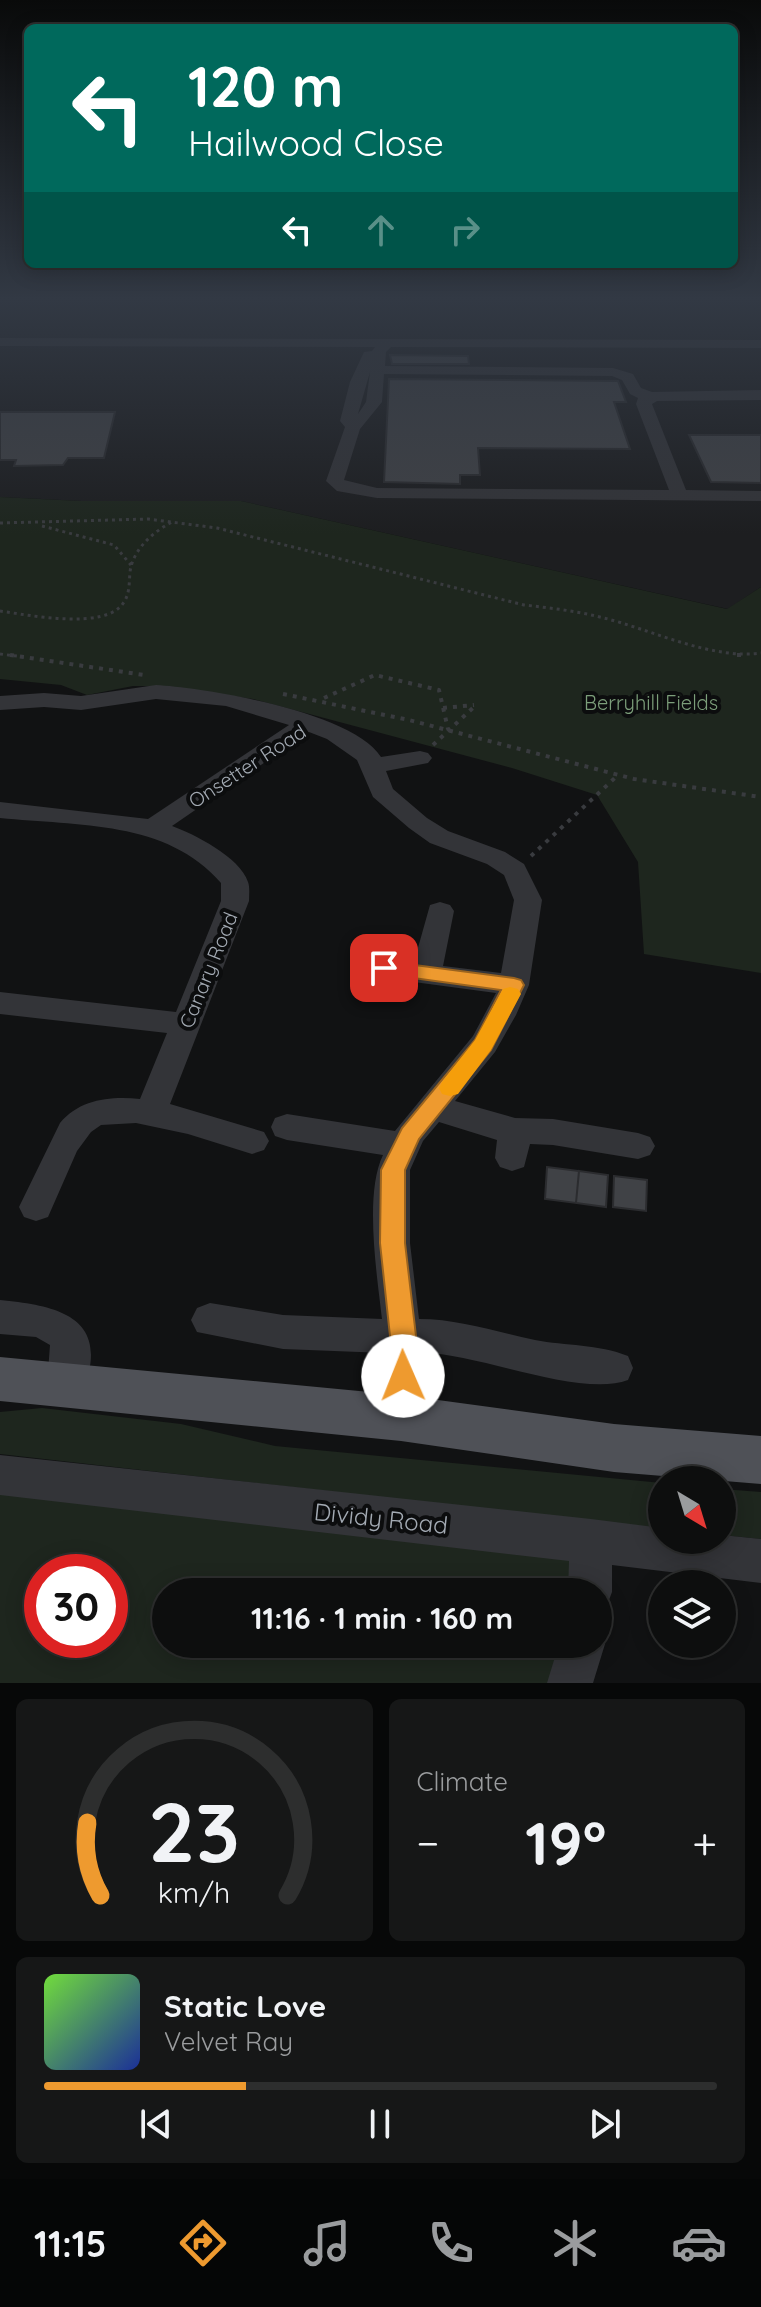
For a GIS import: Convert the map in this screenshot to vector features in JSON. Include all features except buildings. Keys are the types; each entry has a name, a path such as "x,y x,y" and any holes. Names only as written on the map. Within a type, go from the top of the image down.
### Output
{"main road":[{"path":"0,1379 401,1418 614,1448 761,1460"}],"street":[{"path":"353,427 348,421 360,377"},
{"path":"375,377 372,407 353,427 335,481 343,487 362,491 761,496"},
{"path":"627,377 635,391 650,397 761,395"},
{"path":"650,397 645,399 644,404 679,494"},
{"path":"0,703 98,701 156,692 314,711"},
{"path":"87,723 98,701"},
{"name":"Onsetter Road","path":"153,827 314,711 368,756 382,792 418,823 439,837 496,858 515,870"},
{"path":"373,766 420,758"},
{"name":"Canary Road","path":"0,810 153,827 192,843 221,866 235,882 235,901 150,1115"},
{"path":"401,1418 403,1336 391,1197 393,1170 404,1145 484,1044 514,985 528,900 515,870"},
{"path":"426,975 440,911"},
{"path":"384,968 514,985"},
{"path":"0,1003 186,1024"},
{"path":"435,1107 481,1124 514,1144 553,1132 638,1146"},
{"path":"36,1207 80,1122 93,1113 109,1108 185,1120 252,1141"},
{"path":"287,1127 404,1145"},
{"path":"0,1317 48,1322 62,1330 72,1342 72,1360 66,1385"},
{"path":"210,1320 283,1332 447,1336 537,1358 614,1368"},
{"name":"Dividy Road","path":"0,1475 761,1561"},
{"path":"590,1578 591,1540"},
{"path":"570,1683 578,1658"}],"path":[{"path":"0,523 148,519 217,528 510,602 578,612 728,654 761,653"},
{"path":"0,611 55,617 105,614 124,603 132,576 131,565 144,541 173,522"},
{"path":"33,524 114,545 131,565"},
{"path":"314,711 375,675 439,690 442,708 448,729 476,705 442,708"},
{"path":"515,870 617,776 761,797"}],"shaded area":[{"path":"0,377 761,377 761,587 728,609 241,501 81,501 0,497"}],"green space":[{"name":"Berryhill Fields","path":"0,497 81,501 241,501 727,609 761,587 761,973 644,954 638,862 597,795 512,768 253,699 166,686 133,686 87,695 61,685 0,679"},
{"path":"42,1408 181,1424 275,1446 648,1482 648,1527 0,1454 0,1412"},
{"path":"0,1473 591,1540 590,1578 152,1578 152,1658 578,1658 570,1683 0,1683"},
{"path":"736,1490 761,1492 761,1539 736,1536"}],"slow traffic":[{"path":"450,1088 484,1044 510,994"}],"route":[{"path":"384,968 514,985 484,1044 410,1134 393,1170 392,1243 403,1336 403,1376"}]}
